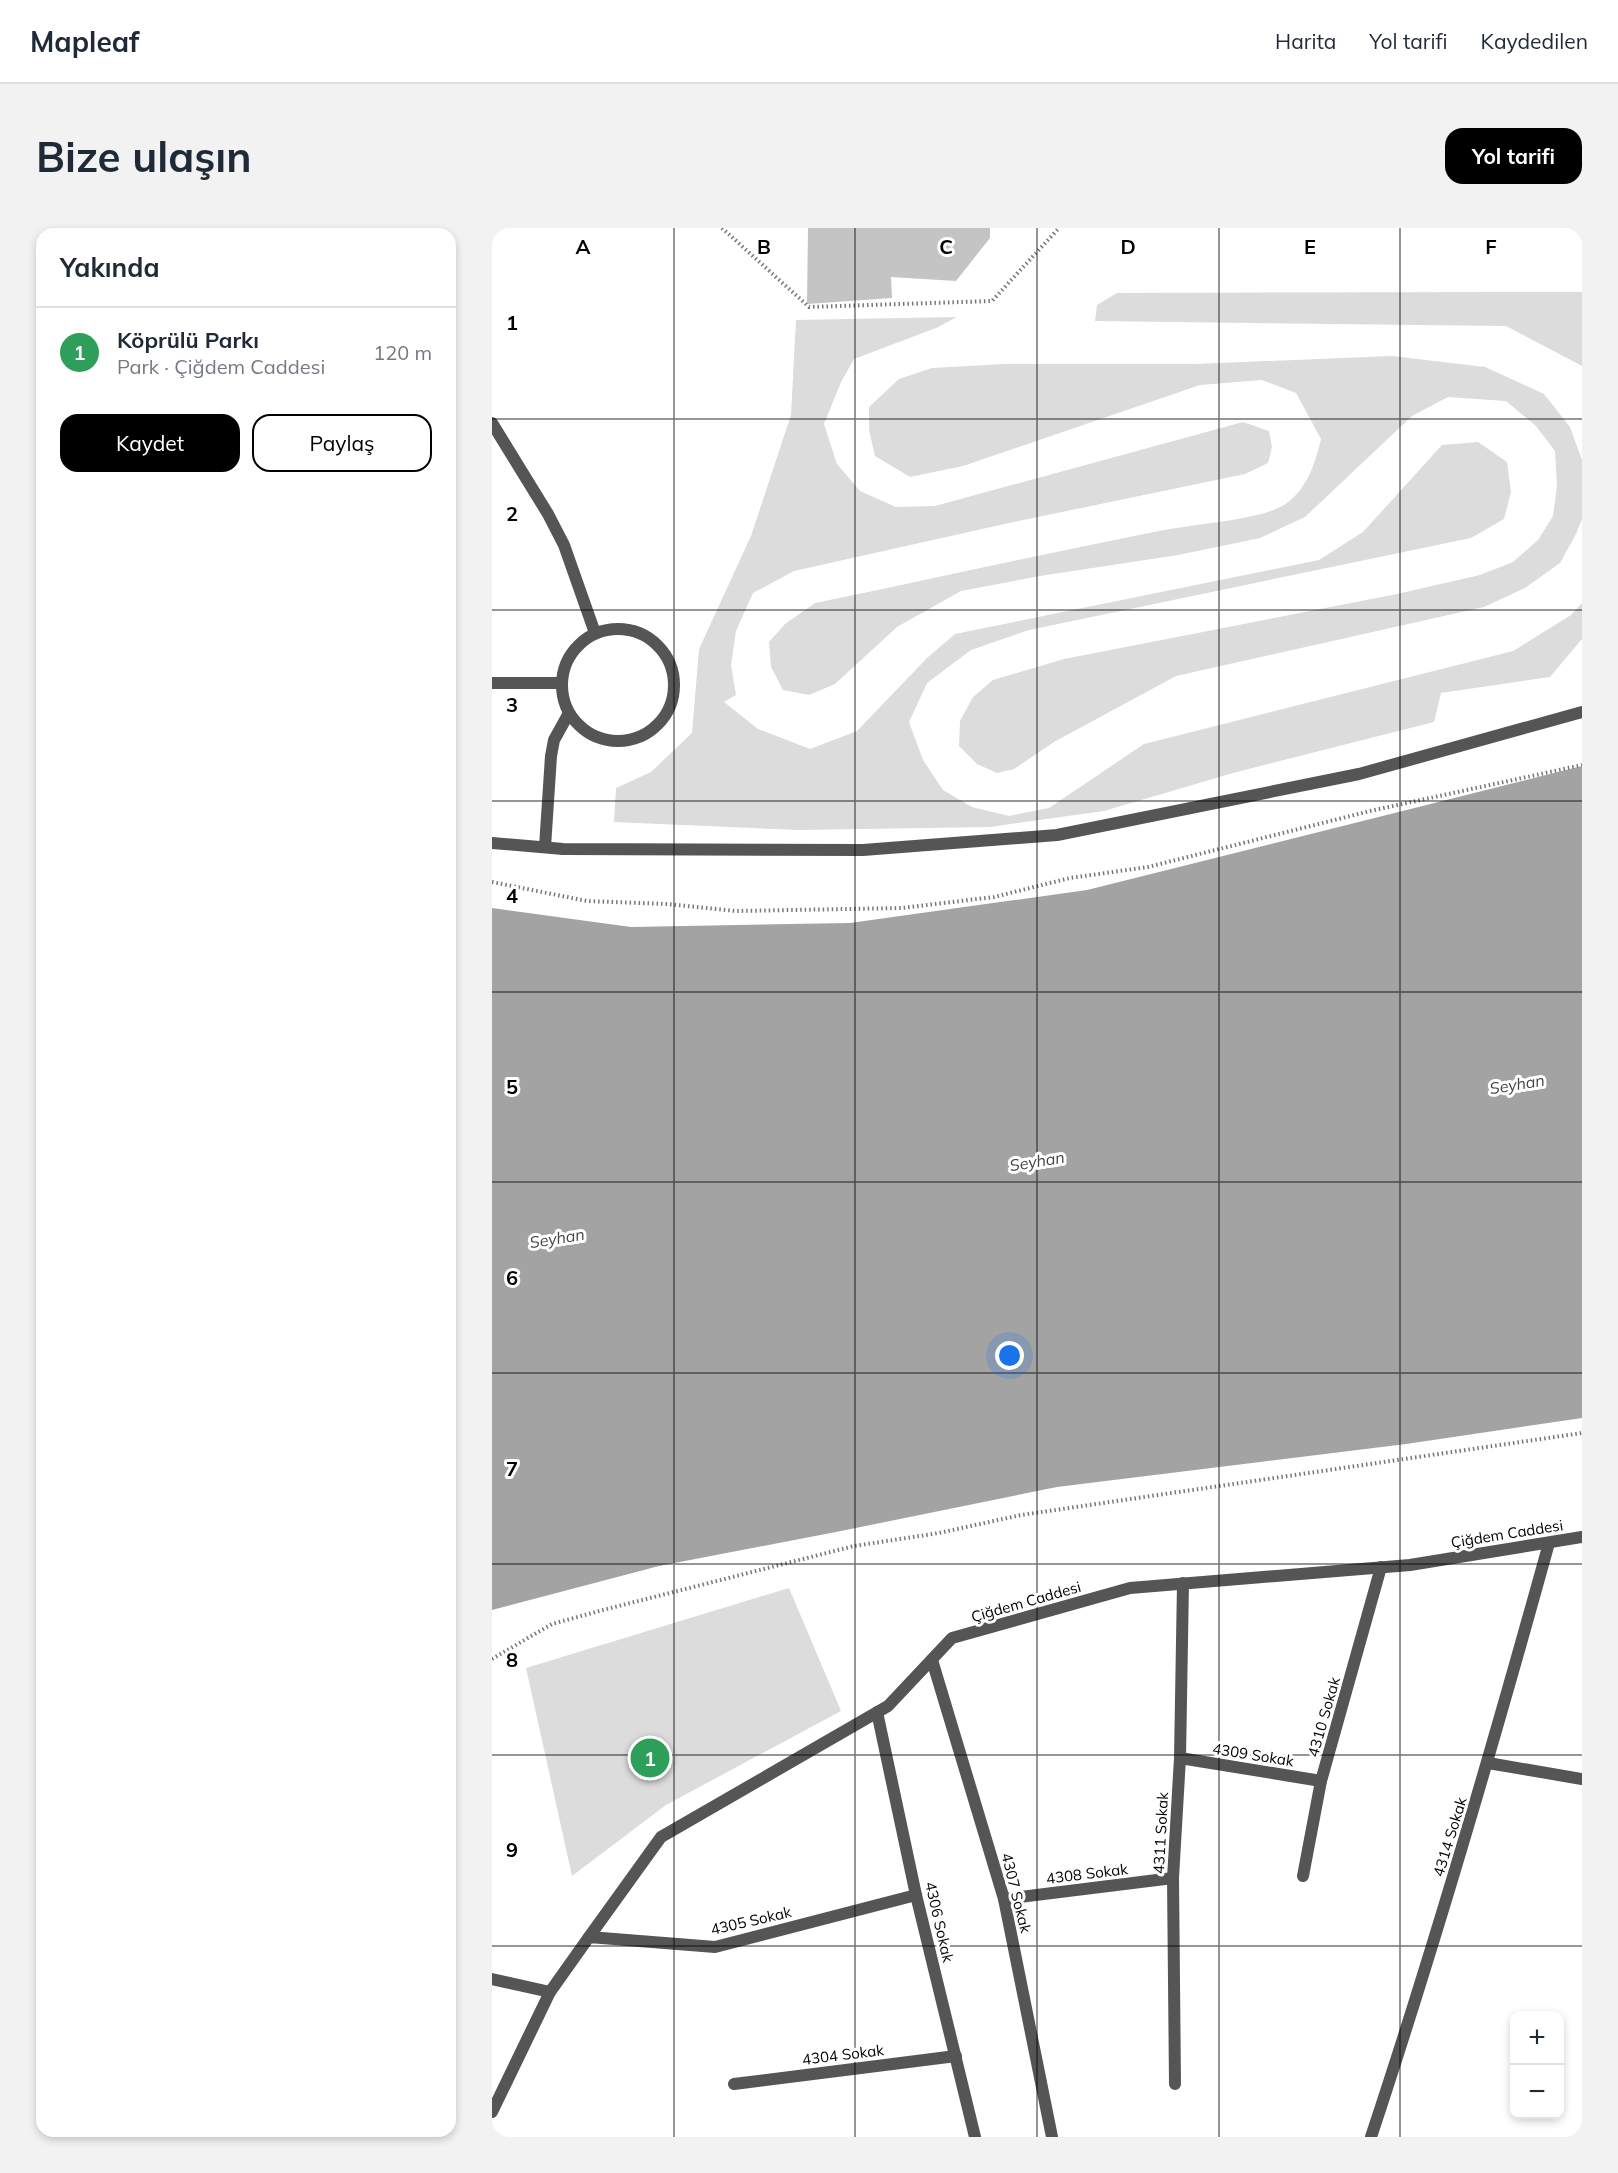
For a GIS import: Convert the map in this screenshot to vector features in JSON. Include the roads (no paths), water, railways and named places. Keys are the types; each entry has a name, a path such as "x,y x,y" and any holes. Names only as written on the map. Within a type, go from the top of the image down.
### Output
{"street":[{"path":"492,423 548,514 564,546 595,633"},
{"path":"615,628 634,630 652,639 666,654 674,672 675,693 668,712 656,728 639,738 620,742 600,739 582,729 569,713 563,699 562,683 567,663 578,645 595,633 615,628"},
{"path":"492,683 562,683"},
{"path":"492,843 563,849 863,850 1057,836 1359,774 1582,712"},
{"path":"544,847 551,756 554,740 569,713"},
{"name":"Çiğdem Caddesi","path":"492,2112 550,1992 661,1837 888,1706 952,1638 1130,1588 1410,1565 1582,1538"},
{"name":"4314 Sokak","path":"1371,2137 1407,2030 1488,1763 1549,1543"},
{"name":"4310 Sokak","path":"1303,1876 1321,1781 1382,1567"},
{"name":"4311 Sokak","path":"1175,2084 1173,1878 1180,1758 1183,1583"},
{"name":"4307 Sokak","path":"932,1660 1004,1899 1052,2137"},
{"name":"4306 Sokak","path":"877,1712 916,1895 975,2137"},
{"name":"4309 Sokak","path":"1180,1758 1321,1781"},
{"path":"1488,1763 1582,1779"},
{"name":"4308 Sokak","path":"1004,1899 1173,1878"},
{"name":"4305 Sokak","path":"589,1937 715,1947 916,1895"},
{"path":"492,1979 550,1992"},
{"name":"4304 Sokak","path":"734,2084 956,2056"}],"water":[{"name":"Seyhan","path":"1582,766 1582,1418 1406,1444 1057,1487 659,1566 492,1610 492,908 631,927 850,923 1087,890"}],"place":[{"name":"Köprülü Parkı","path":"650,1758"}]}
